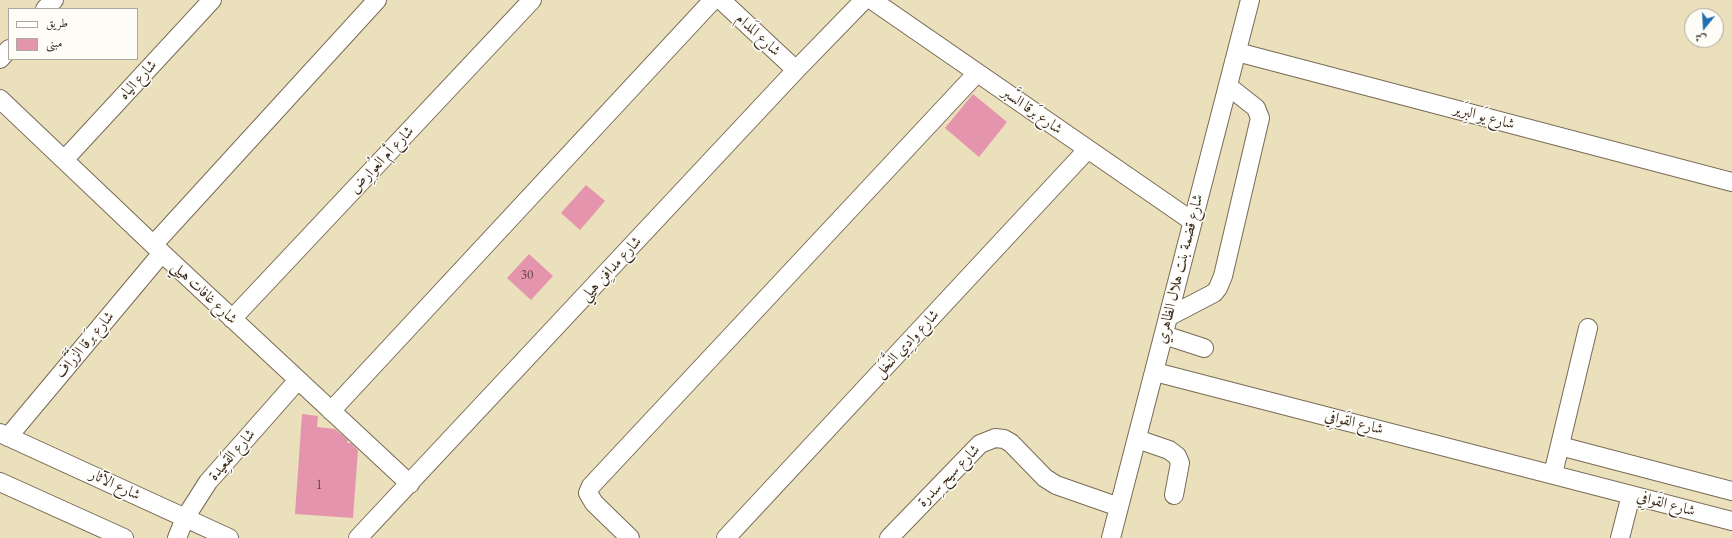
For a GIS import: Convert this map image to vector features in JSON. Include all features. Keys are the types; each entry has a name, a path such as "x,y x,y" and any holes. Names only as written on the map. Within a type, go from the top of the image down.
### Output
{"street":[{"path":"47,8 54,0"},
{"name":"شارع الياه","path":"64,160 212,0"},
{"name":"شارع بَرقا الزَّرَّاف","path":"4,435 158,249 377,0"},
{"name":"شارع أم العُوارِض","path":"232,319 532,0"},
{"path":"331,411 713,0"},
{"name":"شارع المَدام","path":"721,0 796,70"},
{"name":"شارع مدافِن هيلي","path":"358,538 796,70 864,0"},
{"name":"شارع بَرقا السَّبر","path":"872,0 1192,221"},
{"name":"شارع قضمة بنت هلال الظاهري","path":"1111,538 1250,0"},
{"path":"0,59 8,50"},
{"name":"شارع يَو البِرَير","path":"1236,52 1732,182"},
{"path":"630,538 594,503 588,493 591,486 977,73"},
{"path":"1204,348 1166,326 1214,293 1223,276 1260,118 1256,108 1228,86"},
{"name":"شارع غافات هيلي","path":"0,100 232,319 410,484"},
{"name":"شارع وادِي النَّخَل","path":"726,538 1088,149"},
{"path":"1553,474 1588,328"},
{"name":"شارع القَوافِي","path":"1155,372 1732,521"},
{"name":"شارع القَعِيدة","path":"177,538 185,518 208,482 298,380"},
{"name":"شارع الآثار","path":"4,435 229,538"},
{"name":"شارع سيح سِدرة","path":"889,538 980,444 995,438 1004,439 1011,443 1045,478 1056,486 1119,507"},
{"path":"1137,439 1169,450 1178,456 1180,463 1174,494"},
{"path":"1560,446 1732,491"},
{"path":"0,482 124,538"},
{"path":"1620,538 1631,495"}],"building":[{"path":"973,94 1007,122 979,157 945,128"},
{"path":"586,185 605,201 580,230 561,213"},
{"path":"529,254 553,276 531,300 507,278"},
{"path":"302,414 318,416 317,427 335,429 348,440 347,443 351,443 358,450 353,518 295,514"}]}
